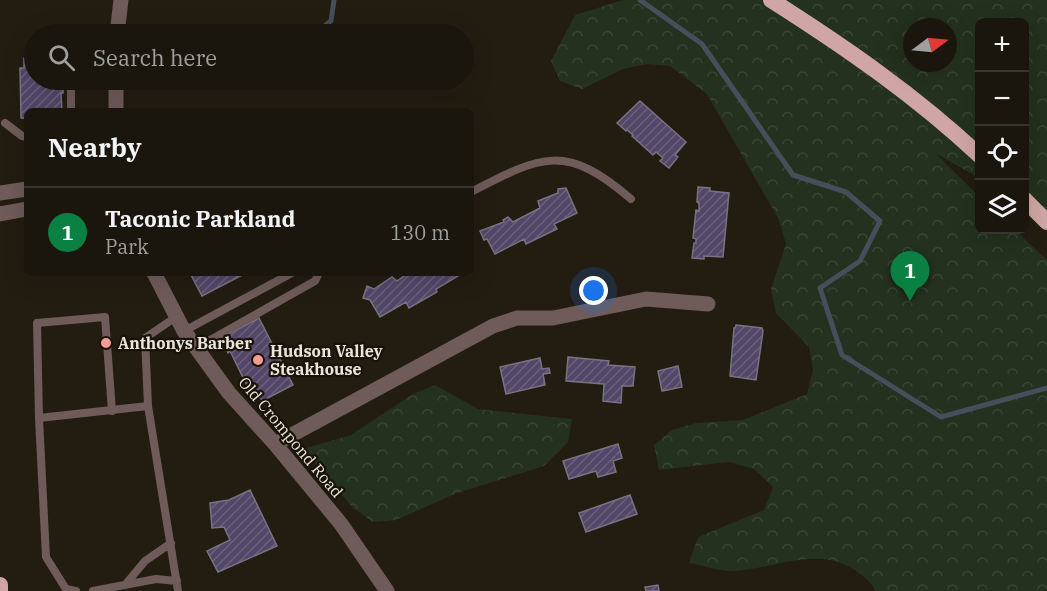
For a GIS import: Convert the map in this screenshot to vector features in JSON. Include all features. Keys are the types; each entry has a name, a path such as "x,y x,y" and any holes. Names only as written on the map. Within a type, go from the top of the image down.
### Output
{"highway":[{"path":"771,0 896,84 975,152"},
{"path":"1029,204 1047,222"},
{"path":"0,585 0,591"}],"street":[{"path":"118,24 121,0"},
{"path":"116,90 116,108"},
{"path":"0,193 24,189"},
{"path":"0,214 24,210"},
{"name":"Old Crompond Road","path":"156,276 184,331 229,393 275,444 341,524 387,591"},
{"path":"275,444 494,327 517,318 553,318 646,299 708,304"}],"lane":[{"path":"71,90 71,108"},
{"path":"5,123 24,136"},
{"path":"474,191 528,164 547,160 568,161 588,168 609,180 631,199"},
{"path":"184,331 286,276"},
{"path":"196,348 315,281 318,276"},
{"path":"76,591 66,589 46,557 37,322 105,317 112,411"},
{"path":"176,317 144,338 148,406 178,591"},
{"path":"39,418 148,406"},
{"path":"125,585 145,561 171,543"},
{"path":"93,591 156,579 177,581"}],"green space":[{"path":"623,0 1047,0 1047,217 1029,206 1029,18 975,18 975,176 935,153 975,192 975,234 1019,234 1047,260 1047,591 875,591 867,579 860,574 846,565 831,560 799,560 735,571 689,563 698,537 764,510 773,487 754,469 729,462 659,470 654,445 672,430 696,423 743,420 807,394 813,370 809,347 776,313 771,289 786,244 779,220 707,94 670,66 647,64 623,69 582,89 560,81 551,61 575,15"},
{"path":"435,385 478,409 572,419 568,442 544,466 457,493 396,520 373,522 353,508 303,449 351,435 413,394"}],"building":[{"path":"20,68 24,68 24,90 63,90 61,93 62,108 24,108 24,118 21,118"},
{"path":"640,101 686,142 675,155 678,157 669,168 660,161 663,158 656,152 653,155 617,123"},
{"path":"698,187 729,193 723,257 692,258 694,243 696,243 696,239 693,238 696,210 699,211"},
{"path":"566,188 577,213 554,224 557,229 526,244 524,239 495,254 487,239 484,240 480,231 504,222 503,220 508,217 513,222 540,208 538,201 558,193 558,189"},
{"path":"192,276 240,276 202,296"},
{"path":"404,276 458,276 436,289 437,292 409,308 406,302 380,317 370,300 363,298 367,286 374,289 392,277 397,281"},
{"name":"Hudson Valley Steakhouse","path":"259,318 293,385 262,401 258,392 252,396 230,351 228,353 221,338"},
{"path":"736,325 762,328 756,380 730,376"},
{"path":"568,357 609,361 608,365 635,367 633,386 622,386 621,403 603,401 604,384 566,381"},
{"path":"540,358 542,369 549,368 550,373 543,374 545,385 506,394 500,367"},
{"path":"678,366 682,387 662,391 658,371"},
{"path":"618,444 622,458 613,461 616,472 598,477 596,471 569,479 563,461"},
{"path":"250,490 277,546 218,572 207,551 230,540 224,527 212,528 210,503 229,500"},
{"path":"630,495 637,514 586,532 579,513"},
{"path":"658,585 659,591 646,591 645,587"}],"waterway":[{"path":"327,24 331,21 334,0"},
{"path":"640,0 702,44 793,175 846,192 880,221 860,261 820,288 842,355 941,417 1047,388"}],"place":[{"name":"Taconic Parkland","path":"910,301"},
{"name":"Anthonys Barber","path":"106,343"},
{"name":"Hudson Valley Steakhouse","path":"258,360"}]}
